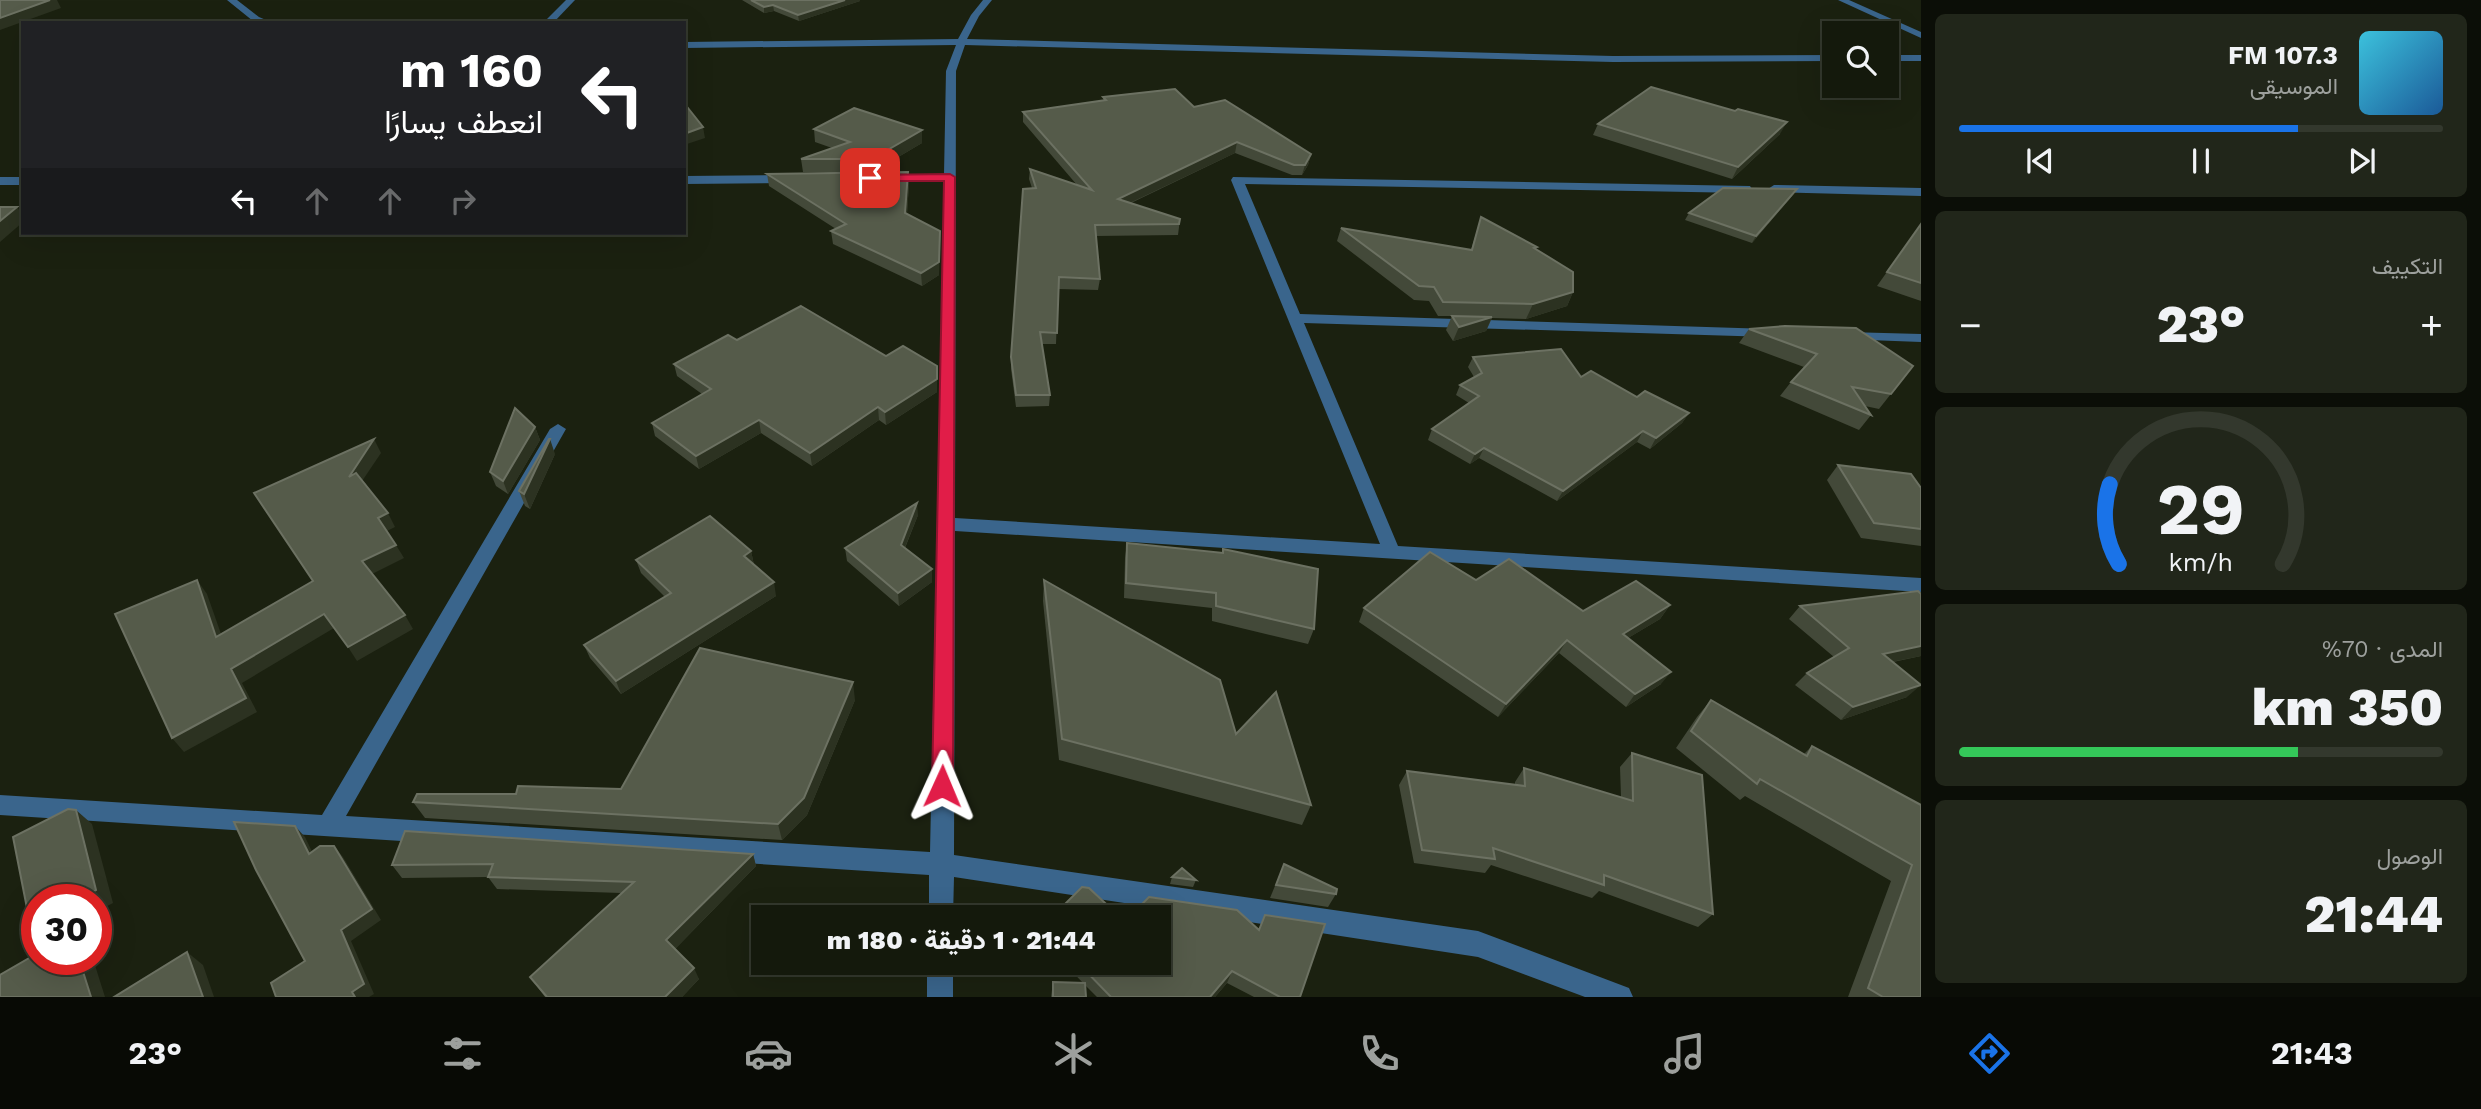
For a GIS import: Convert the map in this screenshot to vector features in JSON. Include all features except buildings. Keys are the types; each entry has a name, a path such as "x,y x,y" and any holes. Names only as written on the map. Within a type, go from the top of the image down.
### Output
{"street":[{"path":"230,0 262,21"},
{"path":"549,21 571,0"},
{"path":"941,905 951,71 979,7 988,0"},
{"path":"1842,0 1921,35"},
{"path":"686,45 962,42 1613,58 1822,58"},
{"path":"1899,58 1921,58"},
{"path":"880,178 950,177"},
{"path":"686,180 796,179"},
{"path":"1392,552 1237,180 1921,192"},
{"path":"0,181 21,181"},
{"path":"1294,318 1782,334"},
{"path":"1838,335 1921,338"},
{"path":"328,826 558,429"},
{"path":"946,524 1921,585"},
{"path":"0,805 941,864 1478,944 1620,997"},
{"path":"940,975 940,997"}],"route":[{"path":"870,178 950,177 942,786"}]}
